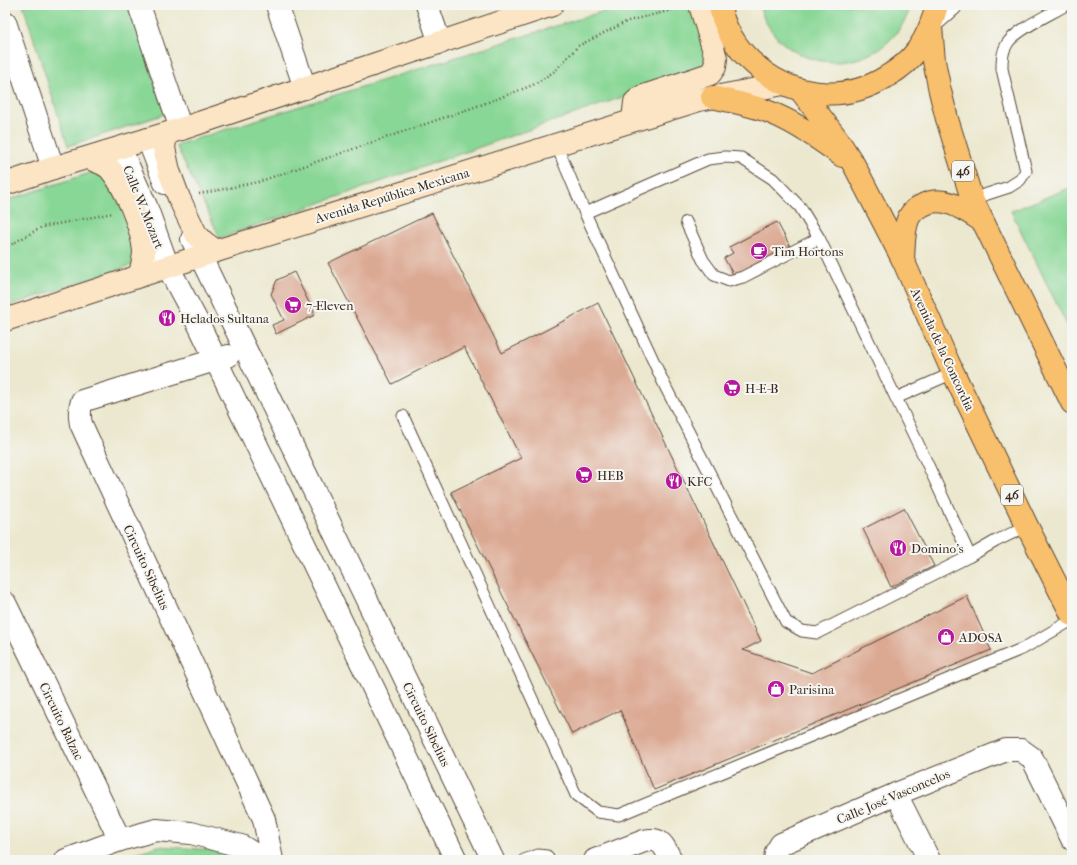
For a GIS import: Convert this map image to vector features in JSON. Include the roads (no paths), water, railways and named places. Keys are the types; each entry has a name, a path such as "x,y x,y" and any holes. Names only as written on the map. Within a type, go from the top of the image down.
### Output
{"main road":[{"path":"5,184 165,134 552,5"},
{"path":"633,120 635,102 640,96 710,74 715,67 716,58 707,6"},
{"name":"46","path":"707,6 729,33 743,54 761,71 792,87 827,94 852,92 876,84 899,70 917,50 934,18"},
{"name":"46","path":"934,18 934,61 940,91 947,119 972,199 1072,403"},
{"name":"Avenida República Mexicana","path":"5,320 208,253 700,100 712,97 792,87"},
{"name":"Avenida de la Concordia","path":"792,87 838,140 854,165 903,260 953,373 1072,615"},
{"path":"712,97 765,110 796,125 822,141 854,165"},
{"path":"165,134 164,148 179,198 196,234 204,242 208,253"},
{"path":"88,158 104,164 109,168 117,178 132,209 139,227 144,252 140,275"},
{"path":"903,260 905,232 910,216 918,207 928,202 949,203 962,208 982,221"}],"street":[{"path":"139,5 165,134 172,200 208,253"},
{"path":"277,5 305,88"},
{"path":"427,5 440,43"},
{"path":"934,18 951,5"},
{"path":"5,22 53,168"},
{"name":"Calle W. Mozart","path":"120,148 146,206 168,267"},
{"name":"Circuito Sibelius","path":"208,253 245,351 493,860"},
{"path":"168,267 196,319 456,860"},
{"name":"Circuito Sibelius","path":"245,351 82,401 79,409 80,424 264,819 272,860"},
{"name":"Circuito Balzac","path":"5,603 120,840"},
{"name":"Calle José Vasconcelos","path":"778,852 896,794 1006,750 1021,750 1032,758 1072,839"},
{"path":"896,794 929,860"},
{"path":"66,860 120,840 156,830 192,832 241,846 264,860"},
{"path":"595,860 652,839 658,840 664,845 671,860"}],"lane":[{"path":"972,199 1009,187 1020,180 1026,171 1002,68 1002,56 1006,45 1013,37 1066,5"},
{"path":"556,144 585,214 665,386 786,622 802,631 817,633 1027,526"},
{"path":"585,214 708,159 725,157 741,158 773,179 800,207 820,238 970,556"},
{"path":"686,222 703,260 714,275 729,281 742,277 820,238"},
{"path":"896,398 953,373"},
{"path":"403,416 576,795 598,812 619,815 1024,648 1072,620"},
{"path":"524,860 542,855 547,856 550,860"}],"place":[{"name":"Tim Hortons","path":"759,251"},
{"name":"7-Eleven","path":"293,305"},
{"name":"Helados Sultana","path":"167,318"},
{"name":"H-E-B","path":"732,388"},
{"name":"HEB","path":"584,475"},
{"name":"KFC","path":"674,481"},
{"name":"Domino's","path":"898,548"},
{"name":"ADOSA","path":"946,637"},
{"name":"Parisina","path":"776,689"}]}
